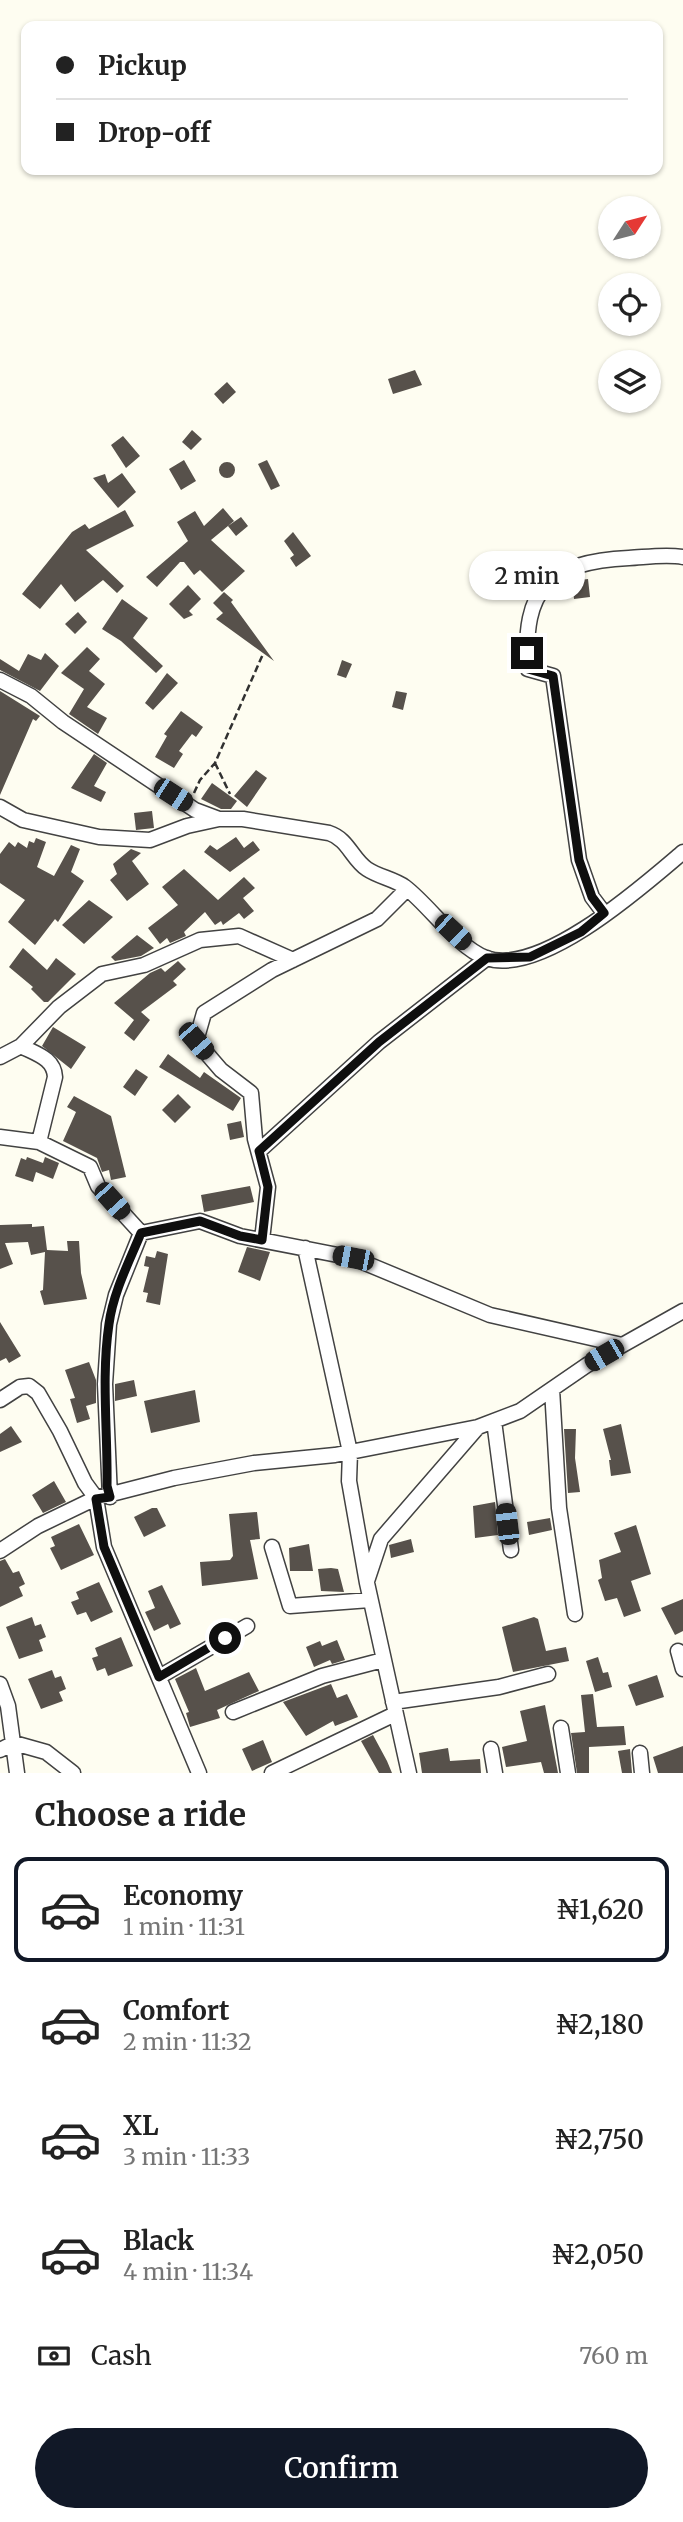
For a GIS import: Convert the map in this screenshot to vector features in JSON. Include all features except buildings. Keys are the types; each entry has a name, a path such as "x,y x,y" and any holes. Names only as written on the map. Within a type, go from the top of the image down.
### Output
{"street":[{"path":"604,913 592,897 579,860 553,676 528,669 525,637 529,615 538,593 550,580 574,567 613,559 683,557"},
{"path":"0,680 31,696 62,722 195,810 219,819"},
{"path":"0,807 23,820 99,837 150,840 187,826 219,819 243,818 335,835 365,869 407,889 469,947 487,958 530,957 581,932 683,852"},
{"path":"262,1240 268,1187 252,1120 251,1093 221,1070 196,1041 204,1013 293,960 377,919 407,889"},
{"path":"0,1057 21,1046 59,1007 102,974 145,965 200,940 239,936 293,960"},
{"path":"259,1151 379,1042 487,958"},
{"path":"21,1046 48,1060 54,1067 55,1077 39,1142"},
{"path":"0,1137 39,1142 90,1167 98,1186 141,1233"},
{"path":"141,1233 200,1221 240,1236 353,1258 490,1315 622,1345"},
{"path":"141,1233 116,1295 109,1324 105,1384 104,1547 199,1773"},
{"path":"305,1248 349,1452 349,1481 370,1600 408,1773"},
{"path":"0,1551 38,1526 103,1498 174,1478 254,1463 349,1452 478,1427 520,1411 622,1345 683,1311"},
{"path":"0,1400 20,1387 29,1386 38,1393 103,1498"},
{"path":"552,1389 559,1508 575,1614"},
{"path":"494,1421 510,1550"},
{"path":"367,1583 381,1539 478,1427"},
{"path":"272,1547 290,1606 370,1600"},
{"path":"159,1677 247,1626"},
{"path":"678,1651 683,1669"},
{"path":"233,1712 322,1675 383,1660"},
{"path":"272,1773 394,1708 499,1687 548,1674"},
{"path":"0,1684 8,1706 17,1773"},
{"path":"561,1728 568,1773"},
{"path":"0,1750 14,1743 46,1752 73,1773"},
{"path":"491,1749 495,1773"},
{"path":"640,1753 642,1773"}],"path":[{"path":"195,810 194,791 215,764 263,653"},
{"path":"215,764 230,794"}],"route":[{"path":"225,1638 159,1677 104,1547 96,1499 110,1497 107,1486 108,1421 105,1384 109,1324 116,1295 141,1233 200,1221 240,1236 262,1240 268,1187 259,1151 379,1042 487,958 530,957 581,932 604,913 592,897 579,860 574,808 553,676 528,669 527,653"}]}
